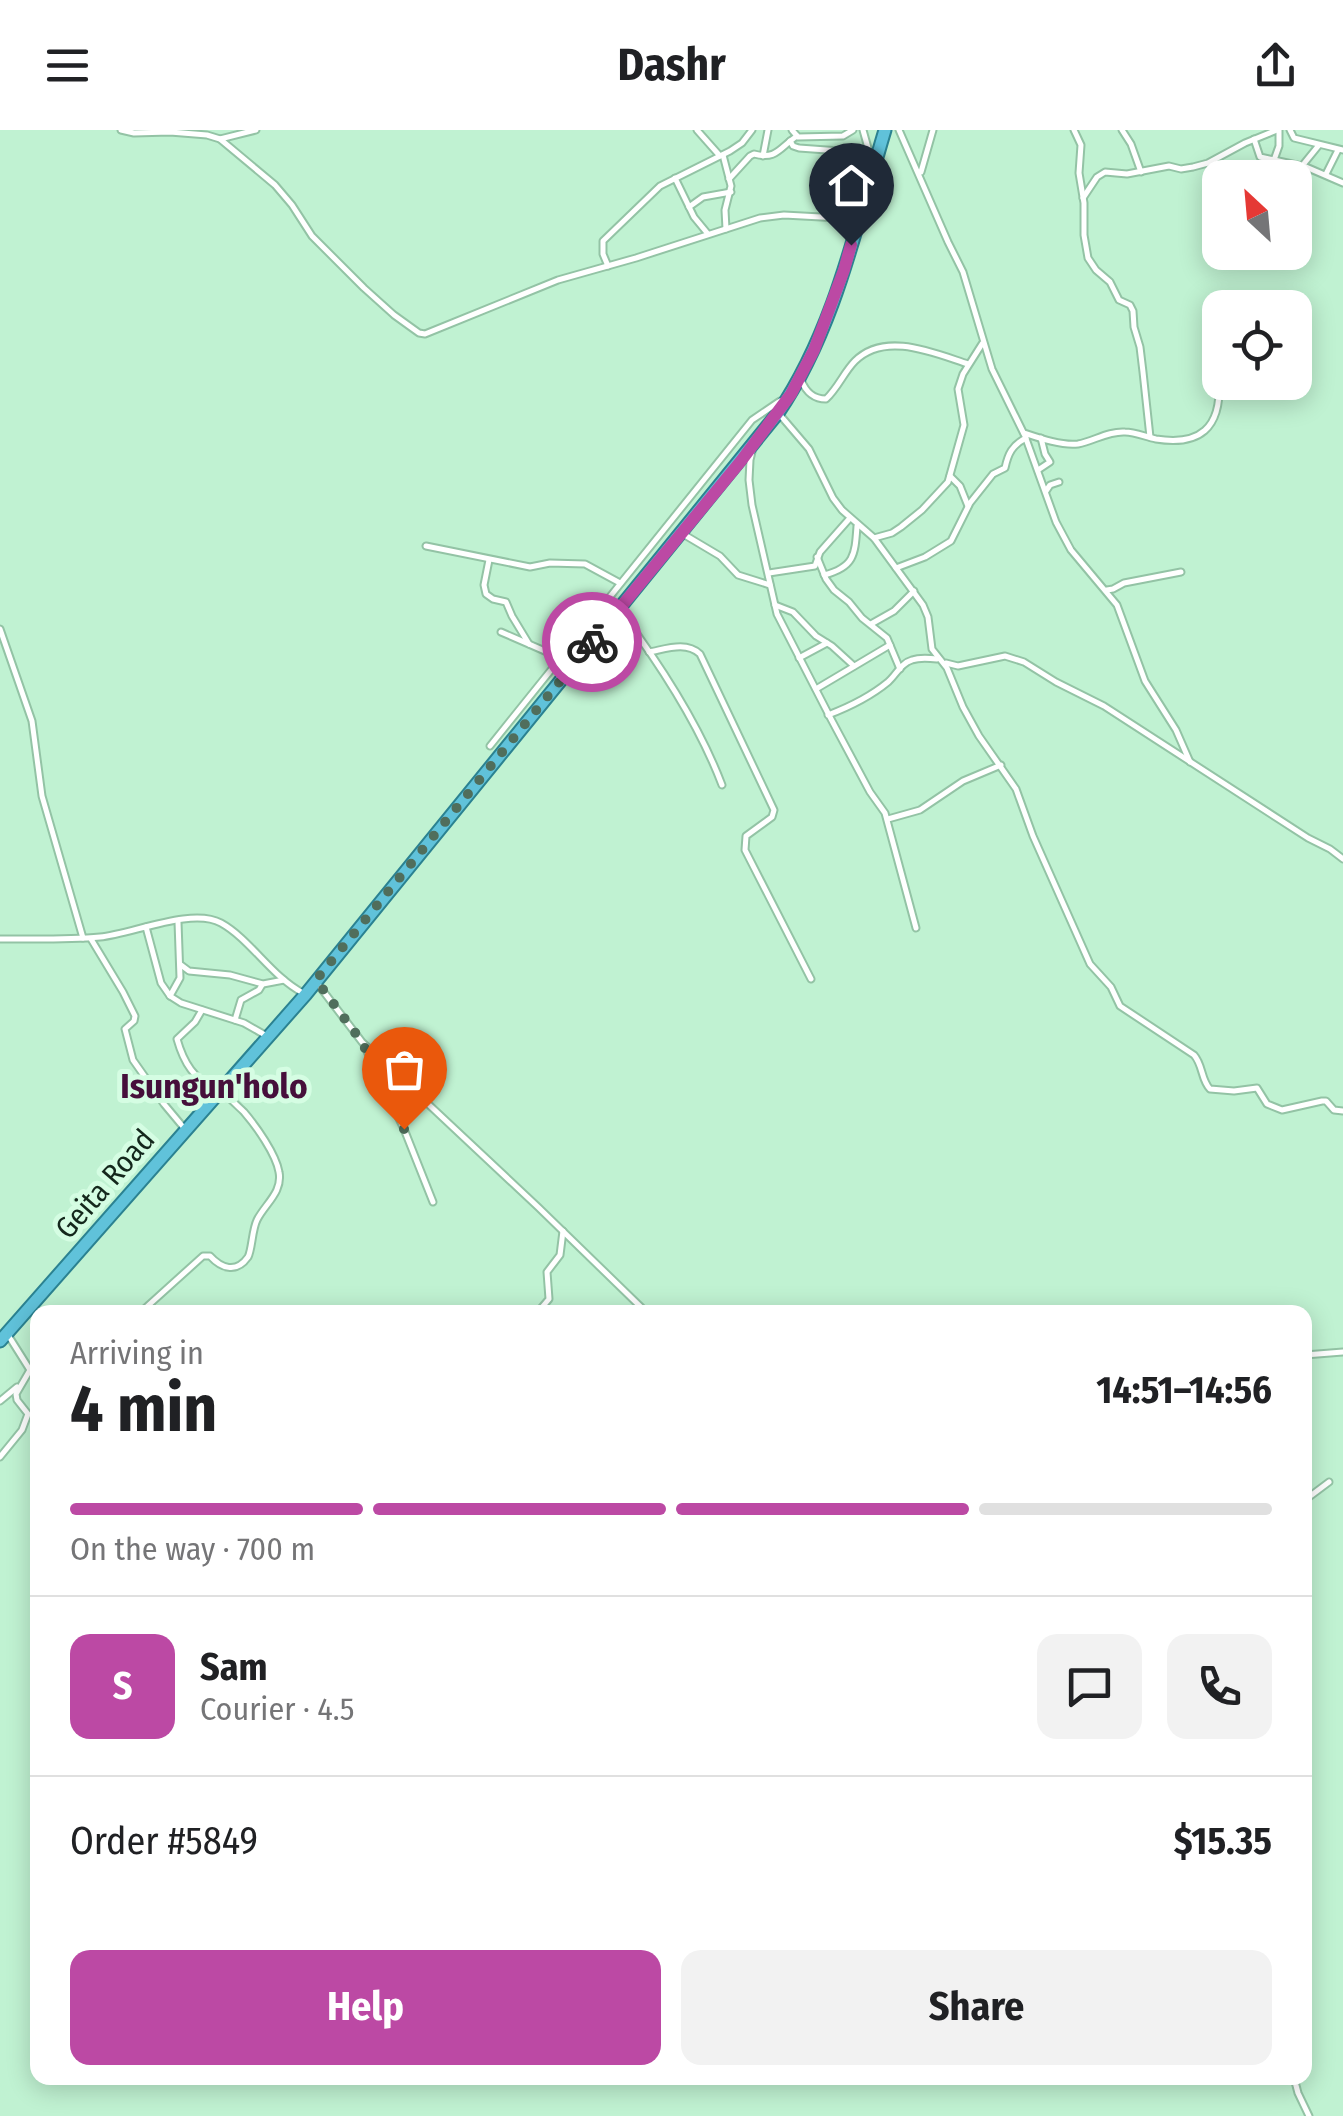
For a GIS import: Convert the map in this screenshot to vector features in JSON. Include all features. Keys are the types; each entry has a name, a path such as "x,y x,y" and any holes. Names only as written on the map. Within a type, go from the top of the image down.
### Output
{"highway":[{"name":"Geita Road","path":"32,1305 306,994 778,413 814,350 844,270 885,130"},
{"name":"Geita Road","path":"4,1337 30,1307"}],"street":[{"path":"121,130 219,135 256,130"},
{"path":"698,130 721,156 730,178 726,229"},
{"path":"608,266 602,241 660,186 738,147 752,130"},
{"path":"763,157 768,130"},
{"path":"730,178 750,156 776,154 793,136 846,135 853,130"},
{"path":"863,130 868,148 863,155"},
{"path":"899,130 963,272 983,342 1025,436 1056,522 1072,550 1117,605 1152,696 1176,730 1190,762"},
{"path":"920,175 933,130"},
{"path":"1074,130 1081,146 1084,235 1091,265 1110,282 1119,300 1133,310 1150,437"},
{"path":"1122,130 1141,172"},
{"path":"1082,198 1101,174 1170,166 1181,169 1208,163 1254,139 1278,130 1279,146 1274,160 1260,156 1254,139"},
{"path":"1290,130 1294,138 1341,150 1326,174"},
{"path":"219,135 274,184 312,236 334,258 394,315 425,334 558,280 772,216 858,219"},
{"path":"793,136 793,146 798,148 854,152 875,163"},
{"path":"1307,160 1320,144"},
{"path":"1312,169 1343,182"},
{"path":"676,178 699,225 708,234"},
{"path":"689,207 703,197 730,192"},
{"path":"874,538 901,527 948,482 964,425 958,389 983,342"},
{"path":"800,378 810,395 826,399 856,360 882,347 923,350 968,364"},
{"path":"490,746 752,420 791,394"},
{"path":"896,568 926,557 950,541 968,506 993,474 1005,468 1006,456 1025,436 1075,444 1126,432 1186,441 1199,437 1213,420 1220,400"},
{"path":"778,413 809,450 832,498 874,538 914,591 926,612 930,643 973,725 1016,789 1085,954 1096,973 1111,987 1120,1006 1194,1056 1210,1089 1256,1088 1267,1104 1282,1110 1322,1100 1334,1110 1343,1111"},
{"path":"1038,470 1050,462 1041,438"},
{"path":"757,440 749,480 774,605 828,714 887,819 916,928"},
{"path":"950,476 960,486 968,506"},
{"path":"1046,491 1060,482"},
{"path":"768,573 816,566 817,557 850,518"},
{"path":"824,575 832,574 852,559 858,524"},
{"path":"683,532 720,556 738,575 770,584"},
{"path":"426,546 530,567 585,564 621,583"},
{"path":"817,557 834,590 888,638 900,670"},
{"path":"489,560 486,594 506,602 529,644"},
{"path":"1106,590 1181,572"},
{"path":"872,624 914,591"},
{"path":"774,605 793,612 854,666"},
{"path":"621,606 623,615 702,736 722,784"},
{"path":"0,630 32,721 42,796 87,938 135,1016 125,1029 133,1060 186,1130"},
{"path":"501,632 561,658"},
{"path":"800,658 828,643"},
{"path":"816,689 891,644"},
{"path":"649,652 684,646 700,654 774,810 772,817 746,836 745,850 812,978"},
{"path":"828,714 879,688 912,660 958,666 994,657 1015,658 1095,700 1343,859"},
{"path":"887,819 920,810 963,780 1001,766"},
{"path":"0,939 87,938 206,918 221,923 306,994"},
{"path":"170,996 177,987 181,965 178,921"},
{"path":"146,928 161,983 170,996 269,1036"},
{"path":"181,965 189,971 230,975 263,984 285,980"},
{"path":"316,980 362,1042 404,1129 433,1202"},
{"path":"235,1020 241,1000 263,984"},
{"path":"149,1305 202,1256 210,1256 226,1268 246,1259 258,1216 272,1201 280,1183 278,1169 248,1116 220,1090 192,1074 177,1043 177,1037 195,1022 202,1010"},
{"path":"362,1042 639,1305"},
{"path":"544,1305 550,1298 547,1270 560,1256 563,1231"},
{"path":"4,1337 30,1367"},
{"path":"1312,1354 1343,1352"},
{"path":"0,1402 30,1375"},
{"path":"0,1458 28,1417 16,1397 20,1384"},
{"path":"1312,1495 1329,1482"},
{"path":"1296,2085 1309,2116"}],"way so far":[{"path":"404,1129 362,1042 316,980 592,642"}],"district":[{"name":"Isungun'holo","path":"214,1086"}],"route":[{"path":"592,642 791,394 814,350 851,245"}]}
